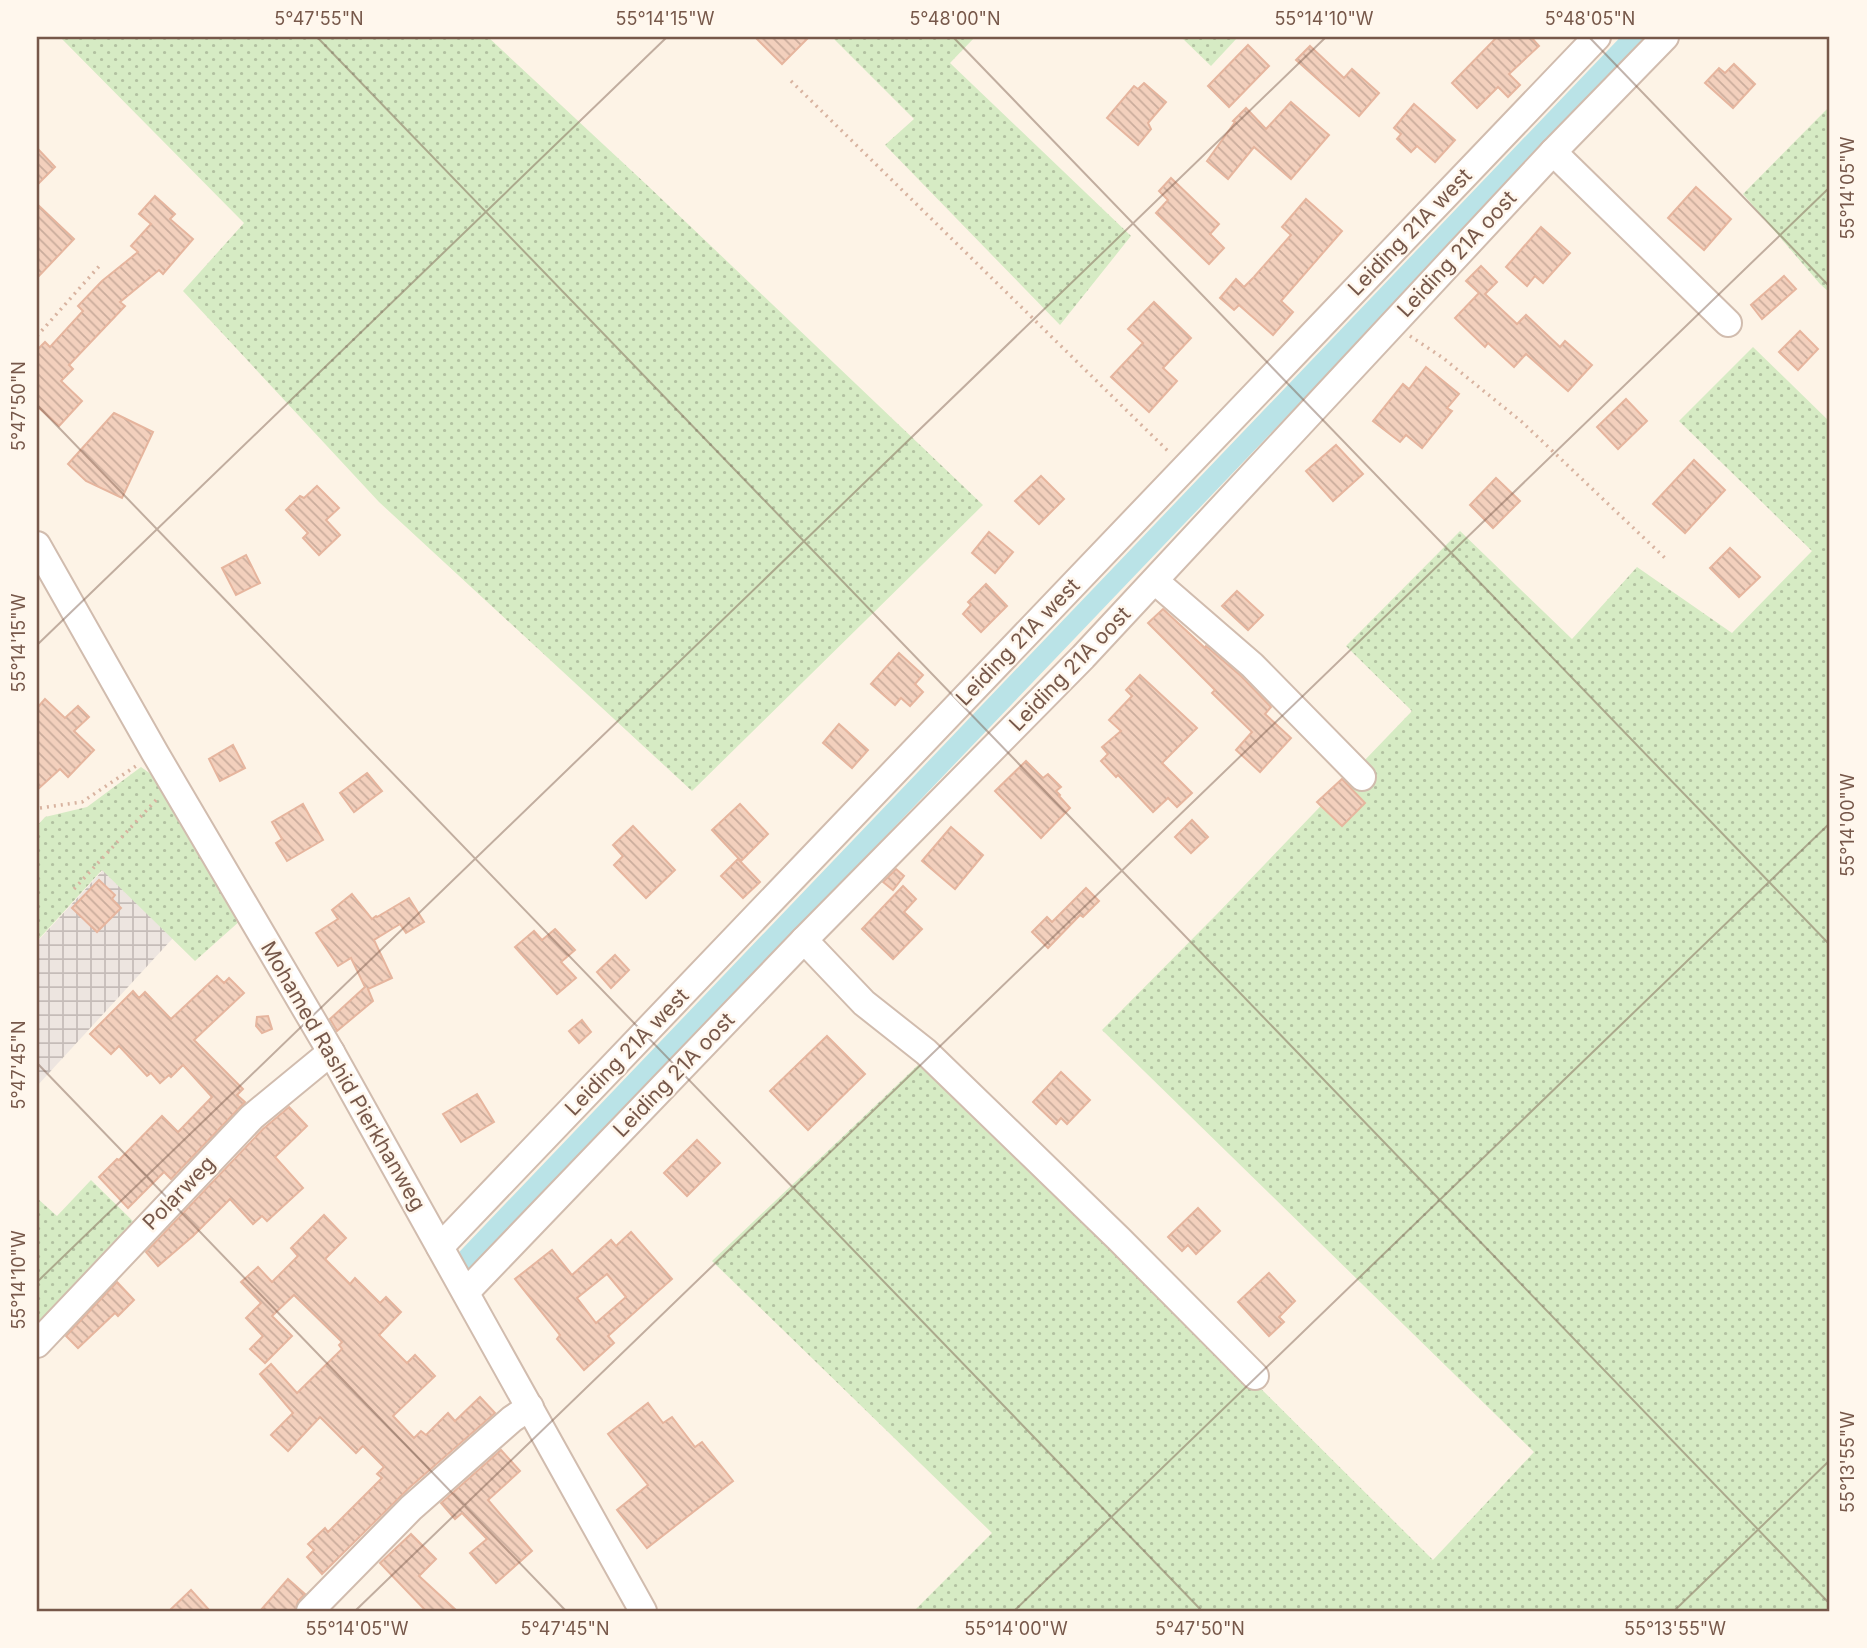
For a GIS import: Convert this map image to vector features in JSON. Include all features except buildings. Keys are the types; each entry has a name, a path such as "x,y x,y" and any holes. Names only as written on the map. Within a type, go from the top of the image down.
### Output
{"street":[{"name":"Leiding 21A west","path":"440,1247 1597,37"},
{"name":"Leiding 21A oost","path":"466,1292 804,940 1083,657 1389,326 1665,37"},
{"path":"1553,152 1728,323"},
{"name":"Mohamed Rashid Pierkhanweg","path":"37,545 155,753 331,1052 643,1611"},
{"path":"1155,581 1252,665 1362,777"},
{"path":"804,940 864,1003 926,1052 1119,1239 1255,1376"},
{"name":"Polarweg","path":"37,1344 252,1117 331,1052"},
{"path":"310,1611 411,1508 512,1419 530,1407"}],"path":[{"path":"792,81 1185,468"},
{"path":"37,336 102,263"},
{"path":"1389,326 1443,358 1522,422 1665,558"},
{"path":"40,808 82,802 155,753"},
{"path":"74,889 173,783"}],"shaded area":[{"path":"103,870 173,938 37,1086 37,942"}],"green space":[{"path":"60,37 488,37 983,505 692,791 379,502 183,291 244,223"},
{"path":"832,37 975,37 950,63 1131,236 1060,325 885,145 914,119"},
{"path":"1181,37 1238,37 1211,66"},
{"path":"1830,106 1830,293 1743,194"},
{"path":"1753,347 1830,422 1830,1611 914,1611 992,1533 712,1261 918,1065 1055,1184 1433,1560 1534,1452 1102,1030 1412,711 1346,646 1460,531 1572,639 1637,567 1732,633 1812,551 1679,421"},
{"path":"141,767 155,777 241,920 195,961 102,870 37,941 37,826 45,817 87,807"},
{"path":"91,1180 140,1228 37,1338 37,1198 57,1216"}],"waterway":[{"path":"468,1258 1635,37"}]}
